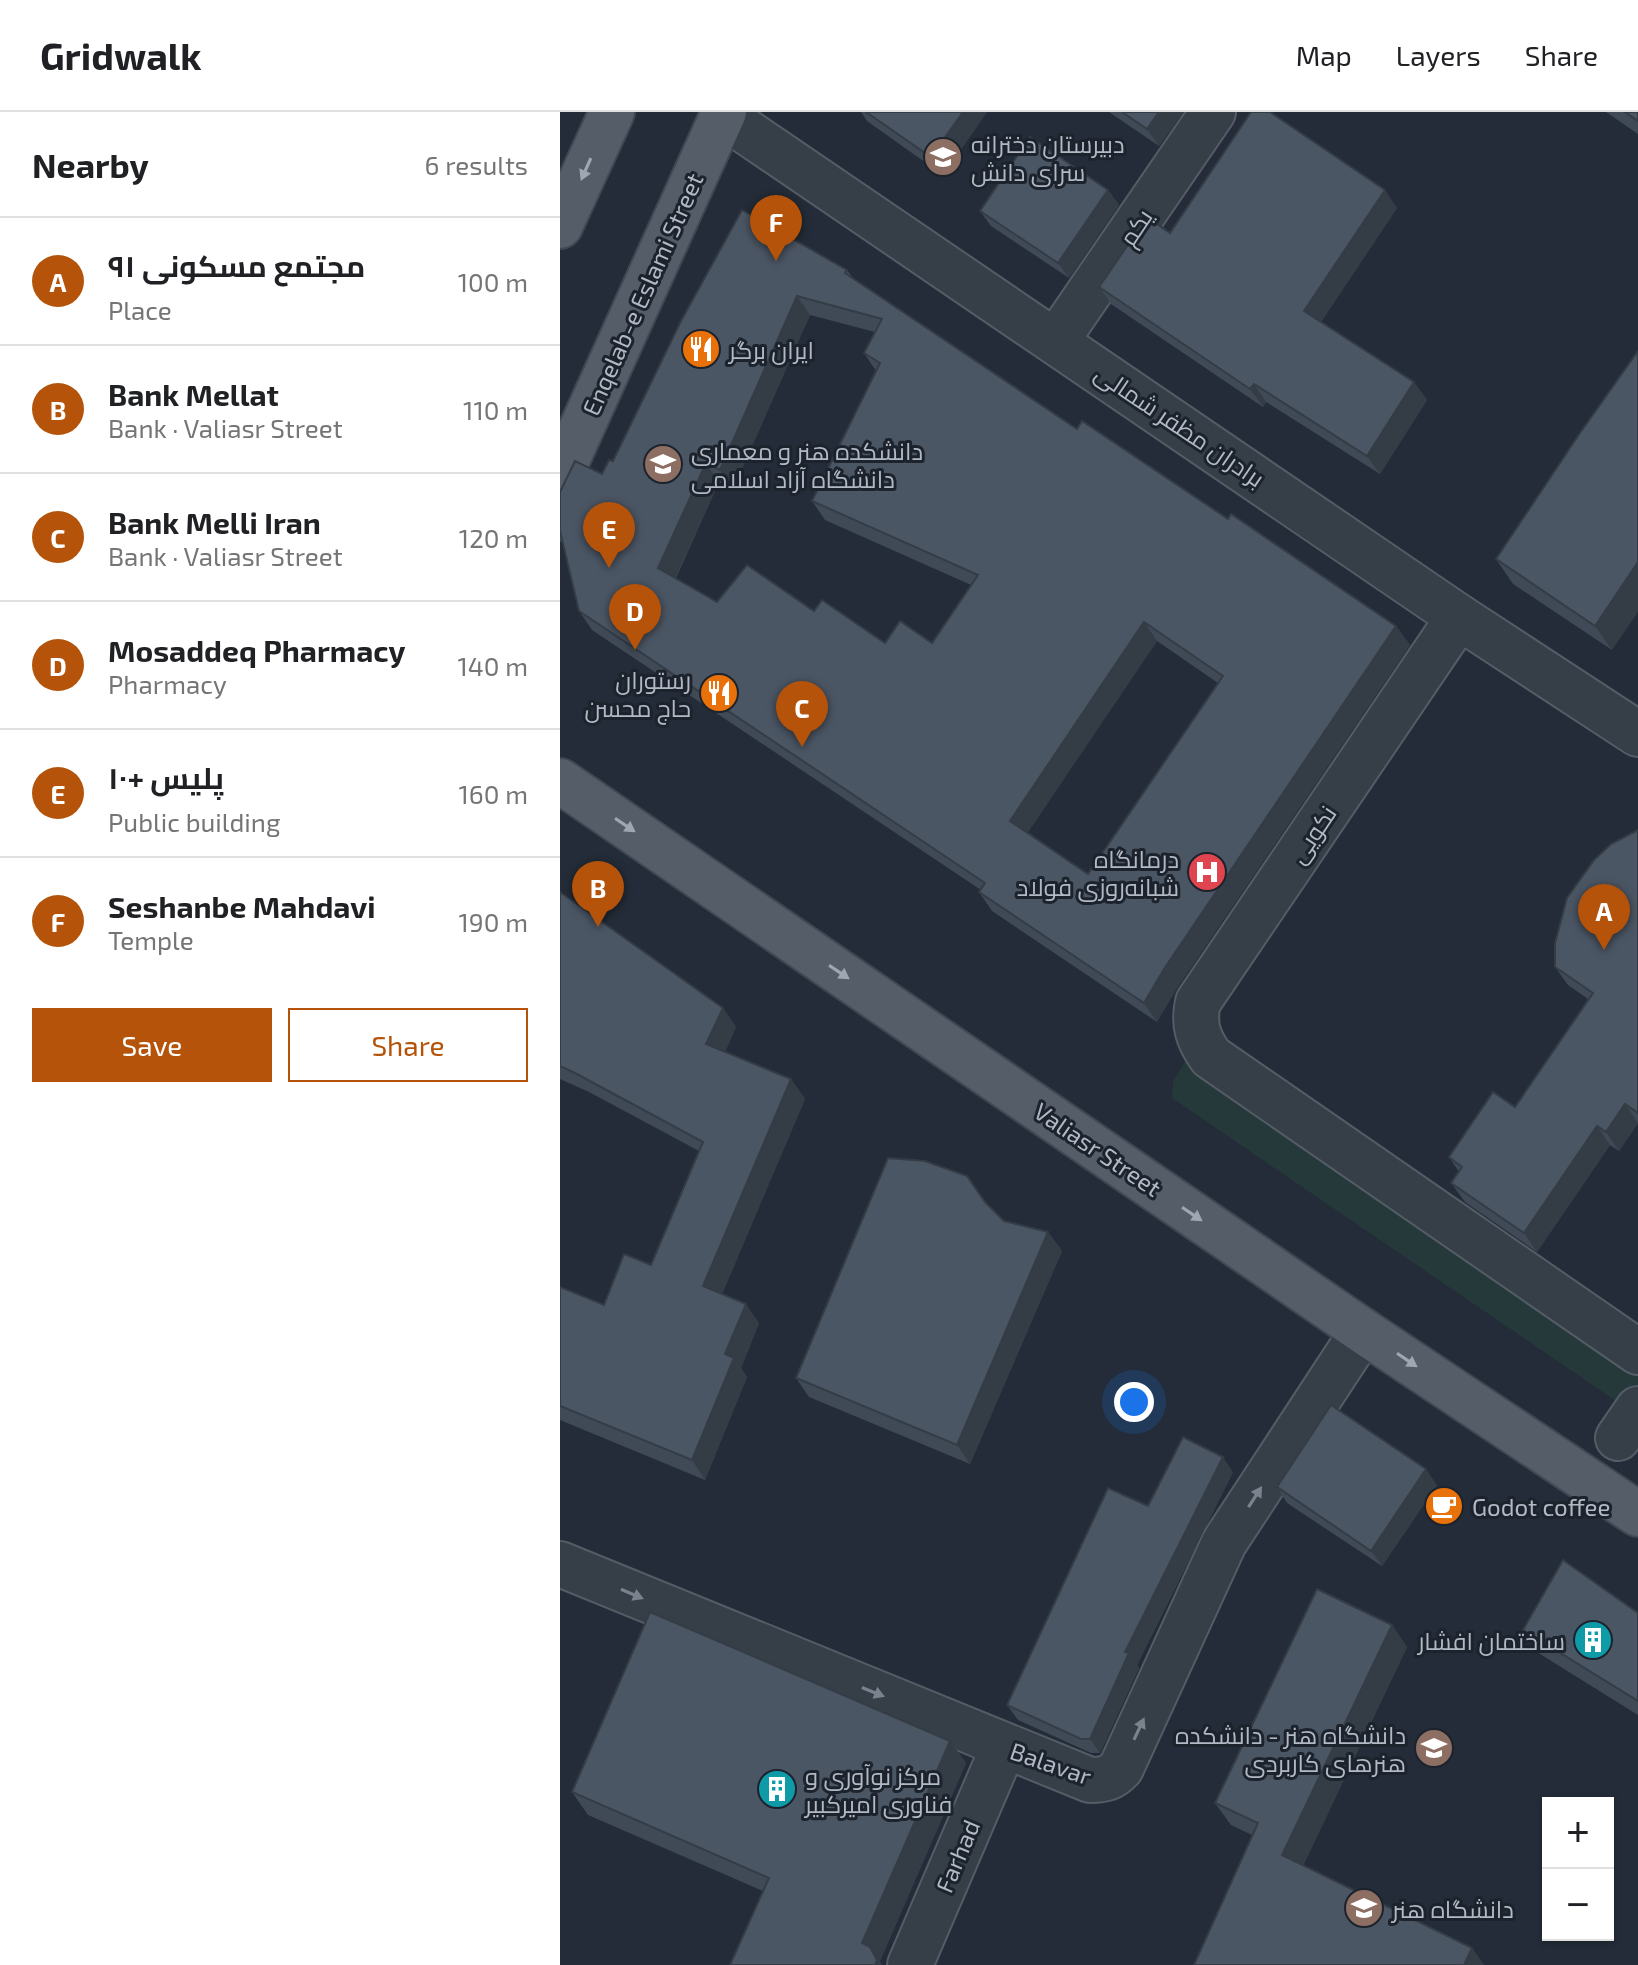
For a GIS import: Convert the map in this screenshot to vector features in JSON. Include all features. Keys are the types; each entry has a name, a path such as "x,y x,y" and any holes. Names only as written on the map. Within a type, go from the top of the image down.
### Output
{"main road":[{"path":"560,226 612,112"},
{"name":"Enqelab-e Eslami Street","path":"560,476 723,114"},
{"name":"Valiasr Street","path":"560,781 1363,1331 1638,1514"}],"street":[{"name":"یکم","path":"1056,341 1213,112"},
{"name":"برادران مظفر شمالی","path":"723,114 1459,617 1638,734"},
{"name":"نکویی","path":"1459,617 1198,1002 1196,1028 1200,1041 1211,1057 1638,1352"},
{"name":"Balavar","path":"560,1564 1004,1746 1090,1780 1102,1780 1113,1776 1121,1768 1224,1543 1363,1331"},
{"name":"Farhad","path":"910,1965 1004,1746"}],"shaded area":[{"path":"1185,1062 1203,1064 1638,1358 1638,1416 1172,1098 1173,1082"}],"building":[{"path":"866,112 963,112 931,157"},
{"path":"1122,112 1159,112 1147,129"},
{"path":"1251,112 1270,112 1385,190 1304,311 1414,382 1367,456 1254,384 1250,389 1099,287 1147,217 1170,233"},
{"path":"1625,112 1638,112 1638,121"},
{"path":"1030,137 1108,190 1058,263 980,211"},
{"path":"742,210 847,270 845,273 1077,429 1082,421 1228,519 1231,514 1396,626 1144,1003 979,892 985,883 579,611 560,531 560,492 575,461 602,474 609,460 613,461 681,321","holes":["797,296 882,319 864,353 880,363 812,501 978,575 932,643 900,621 885,643 822,600 814,611 747,565 717,602 658,568 706,463 720,470","1144,622 1223,676 1088,874 1010,821"]},
{"path":"1638,351 1638,562 1595,626 1496,559"},
{"path":"1638,830 1638,1113 1625,1104 1606,1132 1597,1126 1524,1233 1451,1183 1462,1167 1449,1157 1493,1092 1515,1107 1593,993 1555,967 1555,943 1567,898 1594,860 1611,844"},
{"path":"560,892 723,1008 706,1044 791,1079 703,1286 746,1304 725,1354 734,1358 692,1460 560,1406 560,1287 604,1305 624,1254 651,1265 703,1142 560,1066"},
{"path":"888,1158 925,1161 967,1176 985,1202 1004,1221 1048,1232 957,1445 796,1378"},
{"path":"1331,1405 1426,1469 1371,1551 1277,1487"},
{"path":"1183,1437 1223,1457 1125,1652 1129,1653 1090,1739 1081,1739 1007,1705 1108,1488 1148,1506"},
{"name":"ساختمان افشار","path":"1563,1560 1638,1613 1638,1701 1523,1630"},
{"path":"1317,1589 1392,1625 1282,1855 1472,1948 1464,1965 1194,1965 1258,1823 1215,1803"},
{"name":"مرکز نوآوری و فناوری امیرکبیر","path":"650,1612 950,1741 862,1943 870,1947 877,1960 875,1965 730,1965 769,1878 572,1792"}],"place":[{"name":"دبیرستان دخترانه سرای دانش","path":"943,157"},
{"name":"Seshanbe Mahdavi","path":"776,261"},
{"name":"ایران برگر","path":"701,349"},
{"name":"دانشکده هنر و معماری دانشگاه آزاد اسلامی","path":"663,464"},
{"name":"پلیس +۱۰","path":"609,568"},
{"name":"Mosaddeq Pharmacy","path":"635,650"},
{"name":"رستوران حاج محسن","path":"719,693"},
{"name":"Bank Melli Iran","path":"802,747"},
{"name":"درمانگاه شبانه‌روزی فولاد","path":"1207,872"},
{"name":"Bank Mellat","path":"598,927"},
{"name":"مجتمع مسکونی ۹۱","path":"1604,950"},
{"name":"Godot coffee","path":"1444,1506"},
{"name":"ساختمان افشار","path":"1593,1640"},
{"name":"دانشگاه هنر - دانشکده هنرهای کاربردی","path":"1434,1748"},
{"name":"مرکز نوآوری و فناوری امیرکبیر","path":"777,1789"},
{"name":"دانشگاه هنر","path":"1364,1908"}]}
